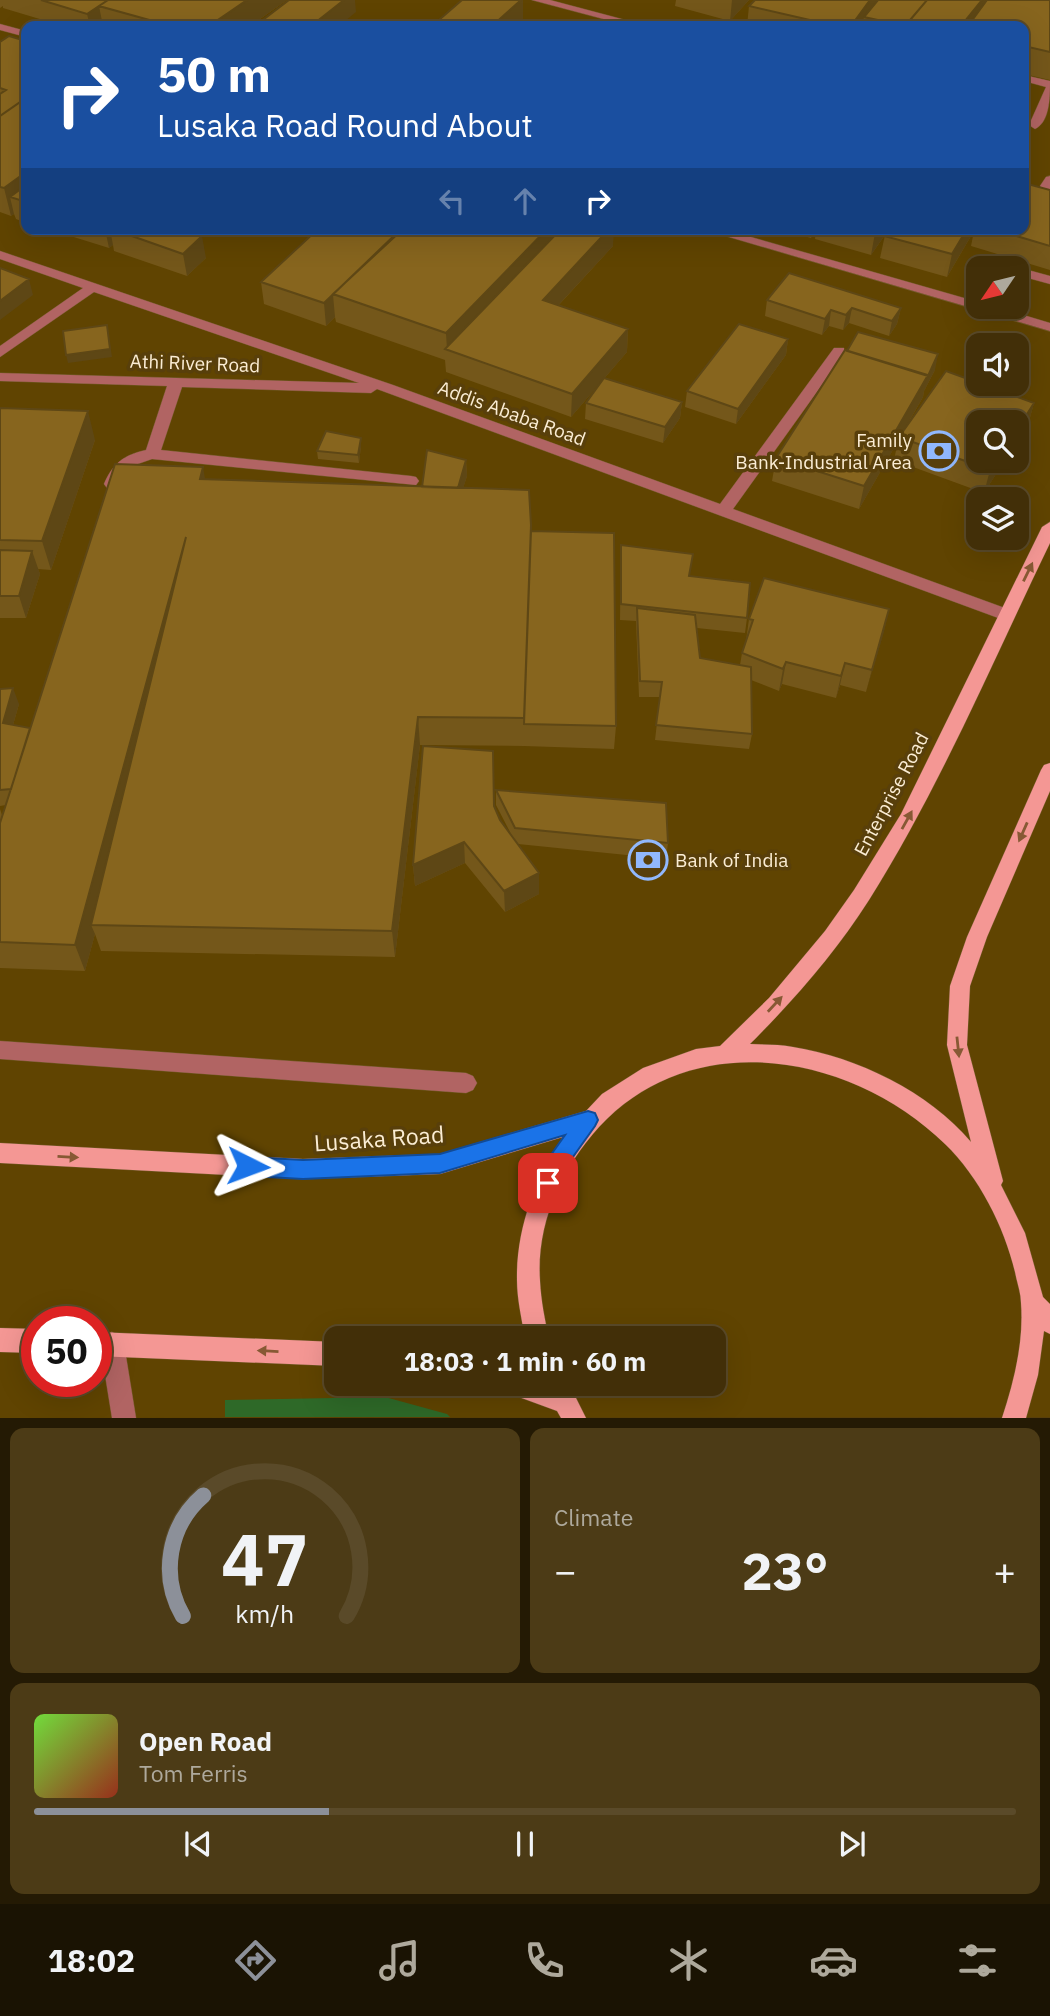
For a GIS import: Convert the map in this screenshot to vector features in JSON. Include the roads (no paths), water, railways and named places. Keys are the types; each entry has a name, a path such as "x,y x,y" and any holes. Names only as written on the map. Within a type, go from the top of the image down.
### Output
{"main road":[{"name":"Enterprise Road","path":"727,1053 776,1004 832,937 861,896 908,818 1050,527"},
{"path":"1014,1418 1030,1366 1033,1303 1018,1240 994,1190 957,1045 960,986 977,937 1050,770"},
{"path":"535,1326 528,1278 534,1218 555,1165 588,1120 617,1094 651,1074 688,1060 727,1053 787,1054 847,1068 904,1097 954,1138 994,1190"},
{"name":"Lusaka Road","path":"0,1153 303,1169 440,1164 588,1120"},
{"path":"1033,1303 1050,1322"},
{"path":"0,1340 21,1341"},
{"path":"112,1344 324,1353"}],"lane":[{"path":"537,0 622,21"},
{"path":"0,27 21,33"},
{"path":"1029,80 1050,87 1029,123 1050,128"},
{"path":"729,235 1050,327"},
{"name":"Addis Ababa Road","path":"0,255 388,388 1007,615"},
{"path":"1029,274 1050,280"},
{"path":"0,354 93,286"},
{"path":"723,511 839,351"},
{"name":"Athi River Road","path":"0,377 388,388"},
{"path":"152,454 176,382"},
{"path":"108,498 121,465 137,456 152,454 411,481"},
{"path":"0,1050 466,1083"},
{"path":"112,1374 124,1418"}],"place":[{"name":"Family Bank-Industrial Area","path":"939,451"},
{"name":"Bank of India","path":"648,860"}]}
